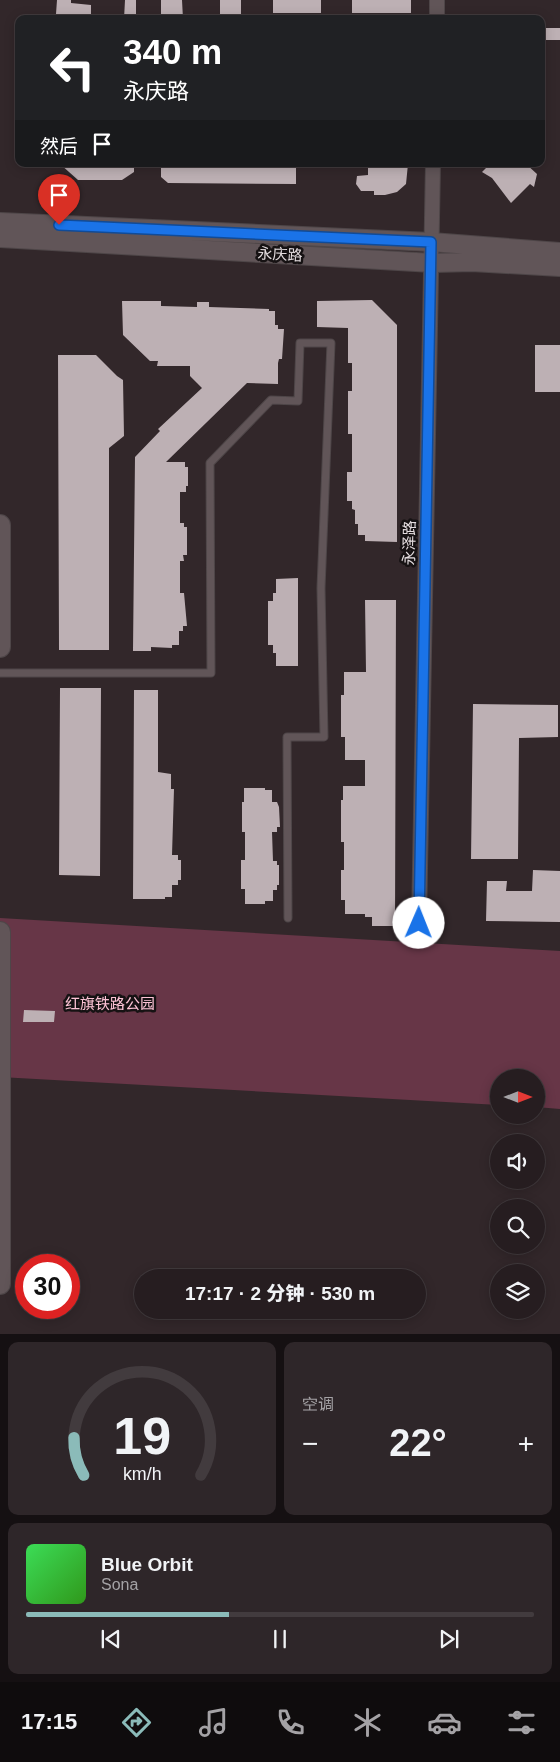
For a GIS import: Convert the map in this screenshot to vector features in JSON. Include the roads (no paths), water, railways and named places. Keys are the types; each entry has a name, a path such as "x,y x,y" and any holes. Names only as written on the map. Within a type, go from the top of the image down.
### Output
{"main road":[{"path":"0,525 0,647"},
{"path":"0,932 0,1284"}],"street":[{"path":"437,0 437,15"},
{"name":"永泽路","path":"419,923 433,167"},
{"name":"永庆路","path":"0,222 431,242 560,252"},
{"name":"永庆路","path":"0,238 430,262 560,266"}],"lane":[{"path":"0,673 211,672 210,463 271,400 298,401 300,343 331,344 321,588 324,737 288,737 288,918"}],"park label":[{"name":"红旗铁路公园","path":"110,1003"}]}
